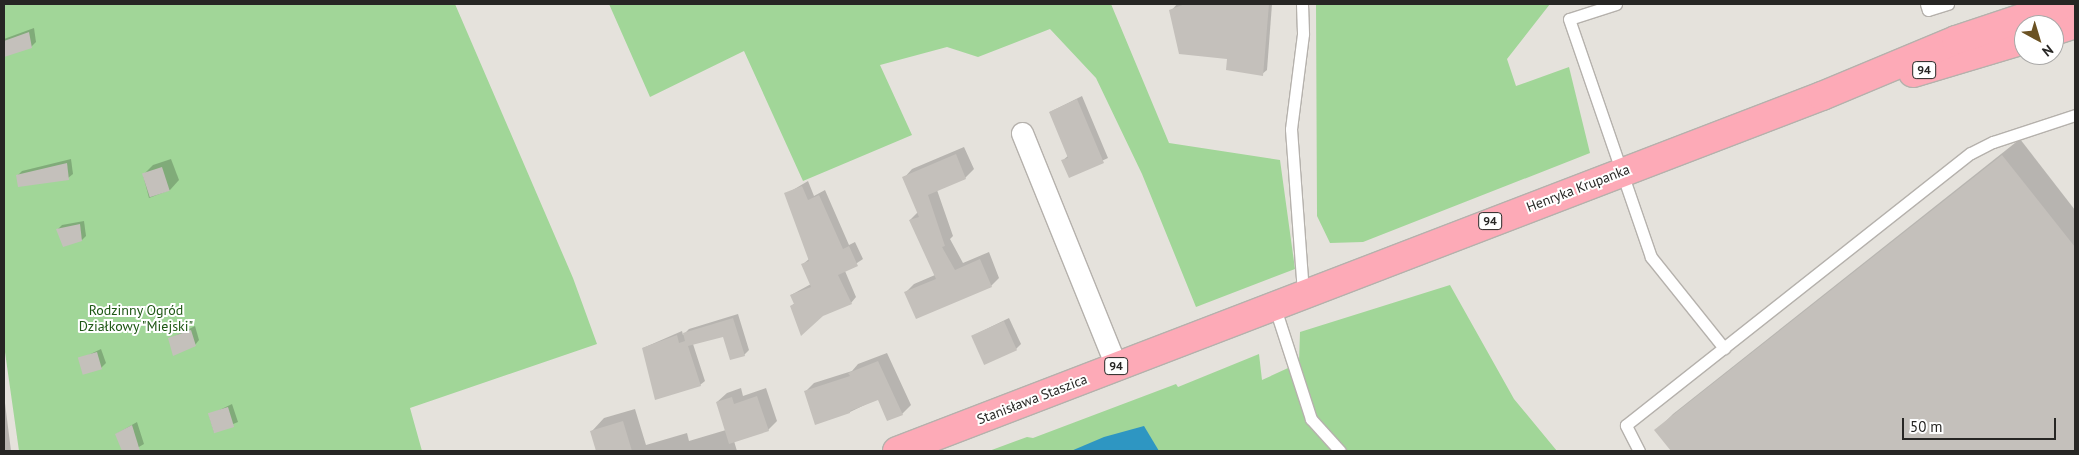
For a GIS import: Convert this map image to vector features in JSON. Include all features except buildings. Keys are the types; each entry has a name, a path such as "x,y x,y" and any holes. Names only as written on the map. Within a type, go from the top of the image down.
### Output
{"main road":[{"name":"Henryka Krupanka","path":"1334,281 1822,96 1956,40 2064,4"},
{"name":"Henryka Krupanka","path":"1822,96 1959,62 2014,43"},
{"name":"Stanisława Staszica","path":"898,451 1334,281"}],"street":[{"path":"1022,133 1116,366"}],"lane":[{"path":"1302,4 1304,34 1292,129 1303,294"},
{"path":"1616,4 1569,19 1623,171 1651,257 1724,348"},
{"path":"1926,4 1928,10 1948,4"},
{"path":"1639,451 1626,425 1972,153 1993,142 2075,115"},
{"path":"1274,305 1311,419 1340,451"}],"green space":[{"name":"Rodzinny Ogród Działkowy \"Miejski\"","path":"4,4 455,4 573,278 597,344 410,408 422,451 19,451 4,345"},
{"path":"609,4 1111,4 1169,143 1280,160 1295,269 1196,307 1142,174 1096,78 1050,29 978,57 947,47 880,65 912,135 803,181 744,51 650,97"},
{"path":"1316,4 1550,4 1507,59 1516,86 1569,67 1590,153 1363,242 1330,243 1317,216"},
{"path":"1450,285 1514,399 1557,451 989,451 1027,437 1033,438 1176,384 1178,387 1259,354 1262,380 1299,363 1300,332"}],"water":[{"path":"1144,426 1159,451 1071,451 1104,437"}]}
